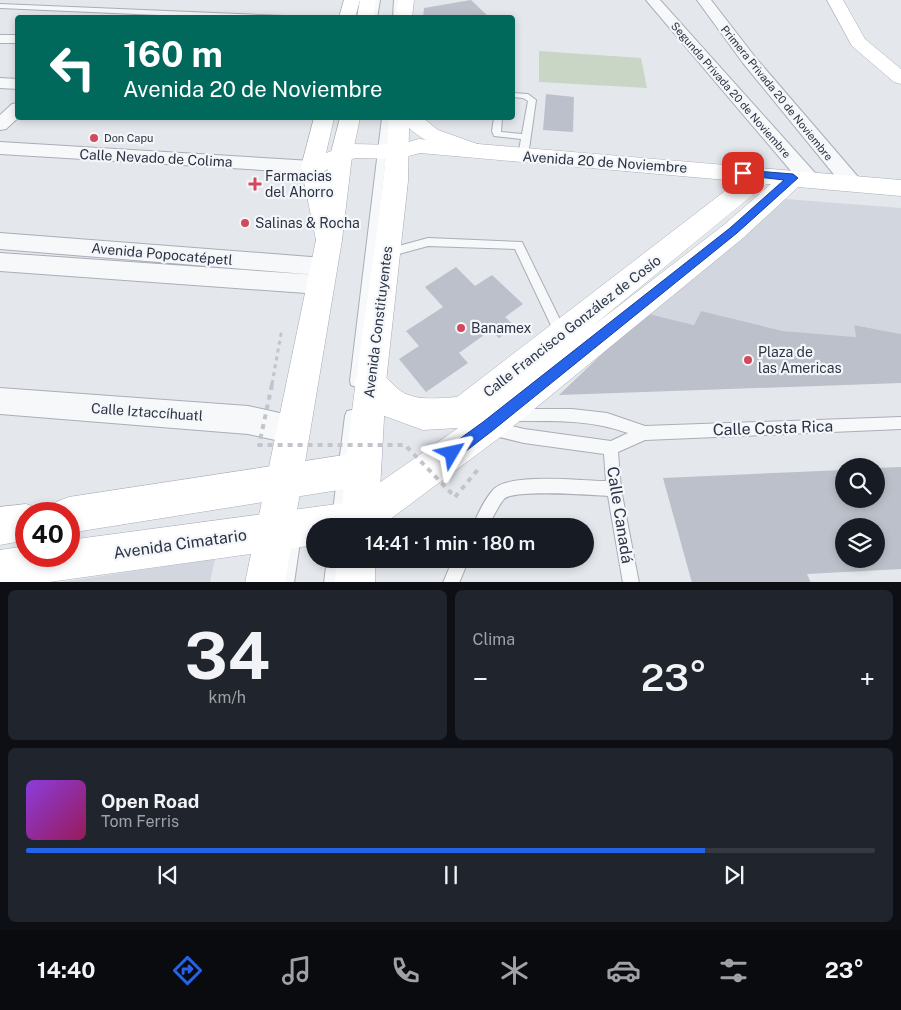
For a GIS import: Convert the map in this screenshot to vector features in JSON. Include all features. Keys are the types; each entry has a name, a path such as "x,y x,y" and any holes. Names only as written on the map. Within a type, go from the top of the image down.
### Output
{"street":[{"path":"348,15 352,0"},
{"path":"366,15 368,0"},
{"path":"404,15 406,0"},
{"name":"Segunda Privada 20 de Noviembre","path":"653,0 801,178"},
{"name":"Primera Privada 20 de Noviembre","path":"704,0 748,60 852,184"},
{"path":"835,0 858,42 901,78"},
{"path":"0,39 15,40"},
{"path":"0,83 15,84"},
{"path":"0,125 15,111"},
{"path":"324,120 312,167 329,240"},
{"path":"265,582 288,526 295,480 293,430 347,154 350,120"},
{"name":"Avenida Constituyentes","path":"350,518 359,395 387,253 396,181 390,152 398,120"},
{"path":"414,120 416,124 444,140 475,151"},
{"name":"Avenida 20 de Noviembre","path":"312,167 347,154 390,152 420,146 475,151 525,147 762,175 901,188"},
{"name":"Calle Nevado de Colima","path":"0,148 312,167"},
{"name":"Calle Francisco González de Cosío","path":"484,418 561,334 762,175"},
{"name":"Calle Francisco González de Cosío","path":"357,518 484,418 734,231 801,178"},
{"name":"Avenida Popocatépetl","path":"0,241 322,276"},
{"name":"Avenida Popocatépetl","path":"0,262 322,276"},
{"path":"359,395 423,414 484,418"},
{"name":"Calle Iztaccíhuatl","path":"0,401 248,420 293,430"},
{"path":"80,513 354,470"},
{"path":"0,526 15,524"},
{"name":"Avenida Cimatario","path":"0,569 288,526 306,525"},
{"path":"355,582 356,568"}],"lane":[{"path":"65,8 71,0"},
{"path":"374,15 377,0"},
{"path":"396,15 397,0"},
{"path":"0,6 220,15"},
{"path":"498,120 497,134 525,147 532,100 515,96"},
{"path":"322,346 347,154 357,120"},
{"path":"359,395 390,152 386,120"},
{"path":"387,253 428,242 518,245 561,334"},
{"name":"Calle Costa Rica","path":"484,418 572,415 608,419 645,433"},
{"path":"484,418 524,436 611,448"},
{"name":"Calle Costa Rica","path":"611,448 645,433 901,423"},
{"name":"Calle Canadá","path":"611,448 614,489 631,582"},
{"path":"484,518 498,494 509,488 525,486 614,489"},
{"path":"286,582 288,526"},
{"path":"332,582 334,568"},
{"path":"451,582 457,568"}],"path":[{"path":"282,334 259,444 405,445 455,497 485,462"}],"shaded area":[{"path":"785,199 901,208 901,334 854,325 856,337 783,331 701,311 694,325 645,313"},
{"path":"215,559 210,582 62,582"}],"green space":[{"path":"539,51 641,58 647,88 539,82"}],"building":[{"path":"471,0 487,15 423,15 424,8"},
{"path":"546,94 574,97 573,132 543,130"},
{"name":"Banamex","path":"456,267 475,286 492,275 523,304 505,317 515,326 499,338 491,330 459,353 468,363 426,392 399,359 419,346 406,331 443,307 425,287"},
{"name":"Plaza de las Americas","path":"701,311 783,331 856,337 854,325 901,334 901,383 559,395 645,313 694,325"},
{"path":"901,467 901,569 807,574 811,582 692,582 663,478 835,470 835,508 885,508 885,468"}],"place":[{"name":"Don Capu","path":"94,138"},
{"name":"Farmacias del Ahorro","path":"255,184"},
{"name":"Salinas & Rocha","path":"245,223"},
{"name":"Banamex","path":"461,328"},
{"name":"Plaza de las Americas","path":"748,360"}],"route":[{"path":"452,453 734,231 793,178 743,173"}]}
